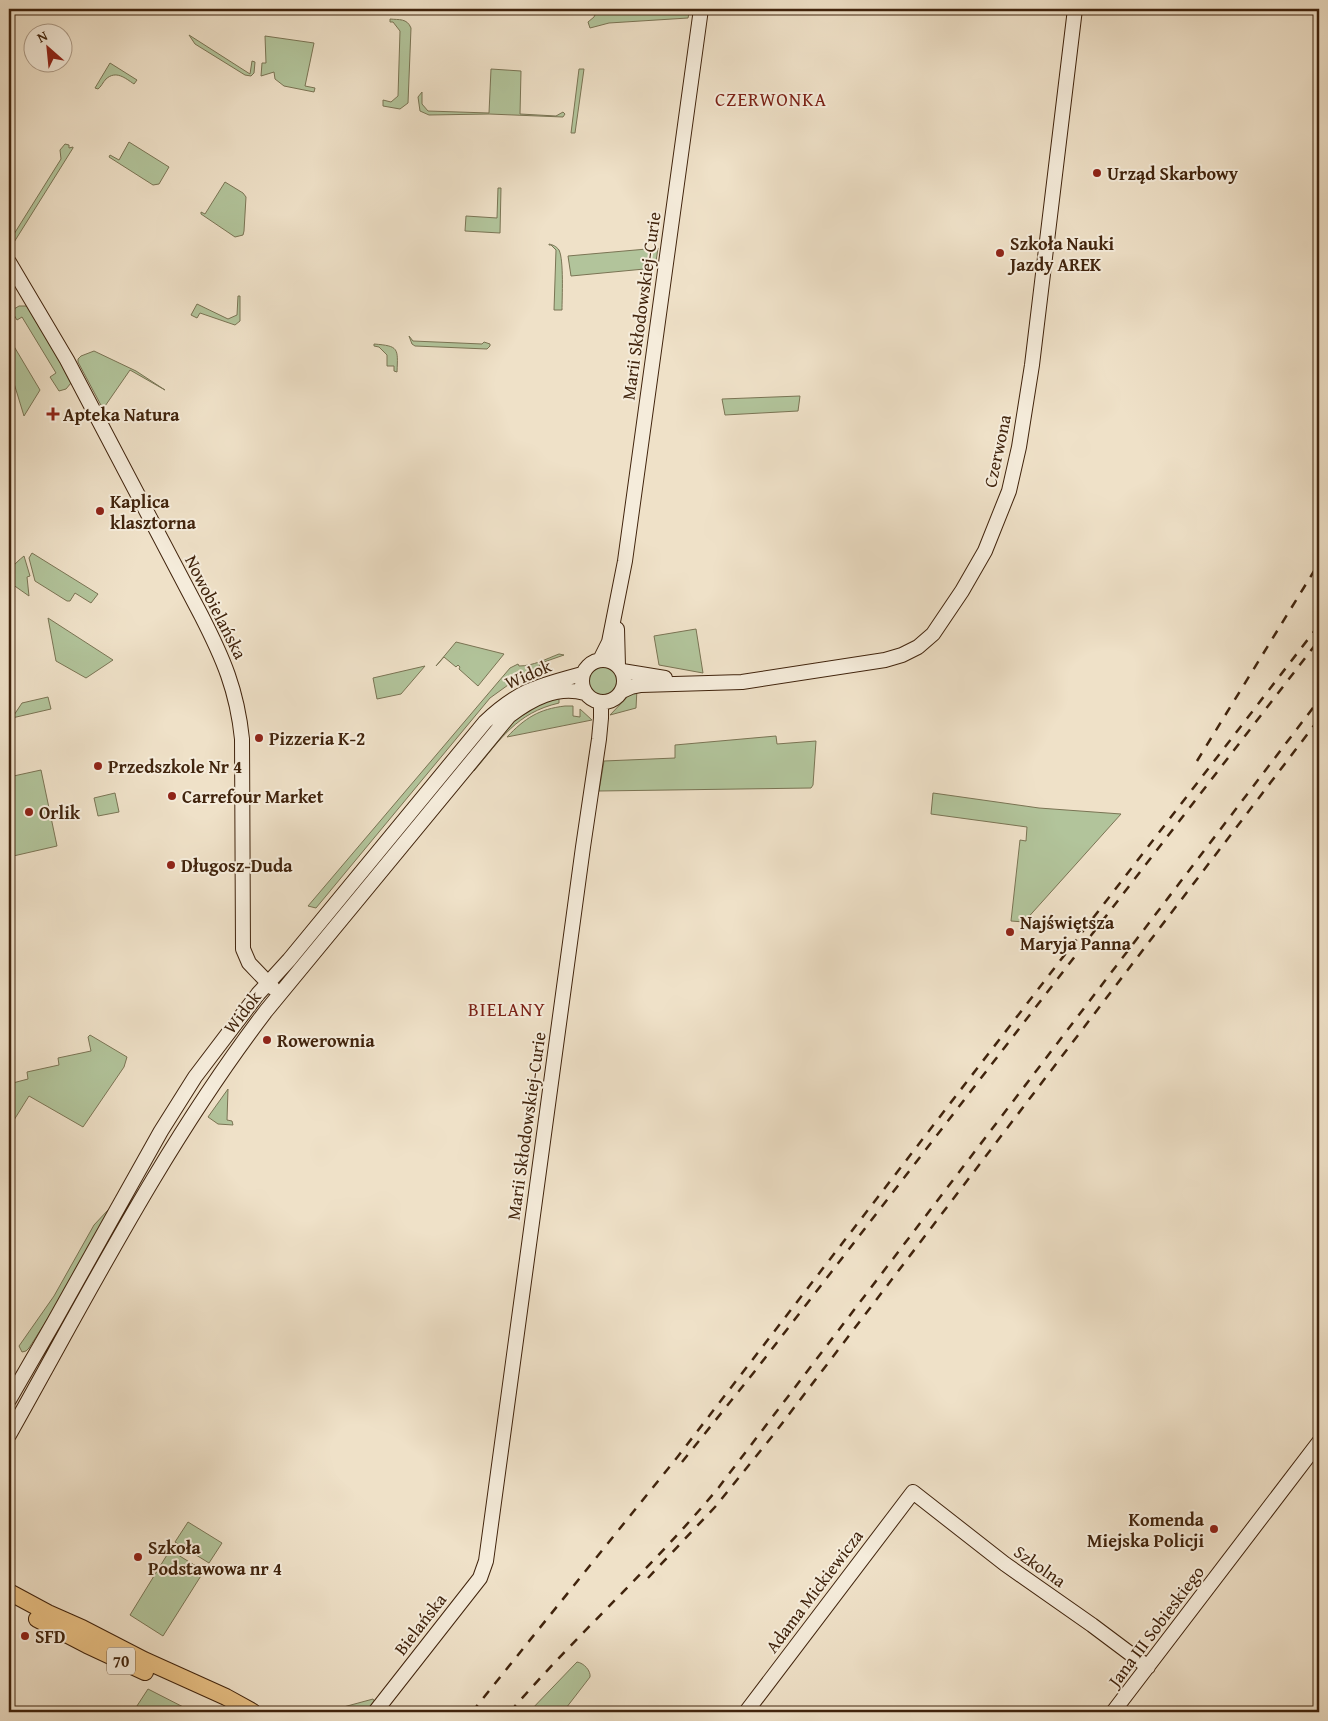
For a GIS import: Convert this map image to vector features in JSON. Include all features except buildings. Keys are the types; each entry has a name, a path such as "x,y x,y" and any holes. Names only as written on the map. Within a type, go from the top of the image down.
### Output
{"main road":[{"name":"Marii Skłodowskiej-Curie","path":"600,660 609,642 625,561 700,9"},
{"name":"Czerwona","path":"622,691 641,685 742,682 870,664 902,656 918,647 933,634 957,598 985,551 1009,491 1019,447 1032,365 1076,9"},
{"name":"Nowobielańska","path":"9,262 67,360 218,649 229,674 238,710 242,739 243,949 248,964 280,994"},
{"name":"Marii Skłodowskiej-Curie","path":"617,608 620,669"},
{"path":"600,660 610,661 620,669 624,678 622,691 613,700 595,701 585,694 581,681 582,674 589,665 600,660"},
{"name":"Czerwona","path":"620,669 690,683"},
{"name":"Widok","path":"9,1400 173,1111 239,1018 314,931 485,722 508,702 526,692 546,683 582,674"},
{"name":"Widok","path":"9,1435 160,1165 235,1051 509,716 530,701 557,691 574,690 585,694"},
{"name":"Marii Skłodowskiej-Curie","path":"487,1555 599,739 601,702"},
{"name":"Jana III Sobieskiego","path":"1114,1712 1319,1442"},
{"name":"Szkolna","path":"913,1492 1005,1564 1092,1625 1148,1668"},
{"name":"Adama Mickiewicza","path":"746,1712 913,1492"},
{"name":"Bielańska","path":"375,1712 480,1578 487,1555"},
{"name":"70","path":"9,1592 38,1608 226,1697 253,1712"},
{"name":"70","path":"9,1604 87,1645 231,1712"}],"green space":[{"path":"614,9 690,9 688,18 609,23 590,28 588,22 597,11"},
{"path":"390,19 405,21 411,28 408,103 400,109 383,106 383,100 391,102 398,96 400,31 393,22 390,22"},
{"path":"189,35 250,74 252,61 255,62 254,73 251,76 245,75 195,44"},
{"path":"265,36 314,43 305,86 315,88 314,92 284,86 275,79 274,72 261,76 262,63 266,63"},
{"path":"110,63 137,80 134,84 120,76 113,75 106,79 98,89 95,88"},
{"path":"491,69 521,71 520,114 556,116 563,112 565,114 563,117 489,114 429,115 420,111 418,97 422,92 422,104 428,111 489,113"},
{"path":"579,69 584,69 575,133 571,133"},
{"path":"129,142 169,167 159,184 153,185 109,157 110,155 119,160"},
{"path":"65,144 69,145 69,148 73,148 11,247 9,242 61,159 60,150"},
{"path":"225,182 243,193 246,197 243,235 235,237 201,214 201,212 205,214"},
{"path":"498,188 501,188 500,233 465,231 466,216 497,218"},
{"path":"549,244 557,248 561,255 562,310 554,310 556,250"},
{"path":"658,248 655,268 571,276 568,256"},
{"path":"238,296 240,296 240,321 235,325 200,313 197,318 191,315 197,304 228,319 237,315"},
{"path":"19,306 27,306 31,309 70,380 71,383 66,389 59,391 50,377 56,373 22,317 17,320 14,315 14,309"},
{"path":"409,336 413,341 482,344 484,342 490,344 490,346 487,349 415,346 412,344"},
{"path":"9,338 40,390 24,416 9,367"},
{"path":"374,344 393,347 397,353 397,372 394,371 394,366 387,366 387,355 379,347 374,346"},
{"path":"94,351 136,371 165,390 130,370 103,409 78,362 81,356"},
{"path":"800,396 798,411 725,415 722,399"},
{"path":"32,553 98,594 91,603 75,593 70,601 67,601 35,581 29,558"},
{"path":"24,556 30,576 27,577 29,596 9,582 12,568"},
{"path":"48,618 113,660 86,678 56,661"},
{"path":"696,629 703,673 659,665 654,636"},
{"path":"456,642 504,654 478,686 459,669 458,665 456,667 444,657 436,666"},
{"path":"559,654 564,655 541,663 539,666 540,673 515,680 490,698 316,908 308,906 510,668 518,664 519,666 524,666 534,664"},
{"path":"602,665 613,669 617,680 613,691 602,695 591,691 587,680 591,669"},
{"path":"425,666 401,694 377,699 373,678"},
{"path":"637,689 636,708 610,715 630,694"},
{"path":"559,696 559,703 544,707 520,720 501,738 474,771 474,767 511,723 529,709"},
{"path":"48,697 51,709 12,718 22,703"},
{"path":"573,706 573,716 580,717 580,709 592,720 507,737 526,720 540,712"},
{"path":"776,736 777,744 816,741 813,785 811,788 599,791 604,761 675,758 675,745"},
{"name":"Orlik","path":"41,770 57,846 9,857 9,777"},
{"path":"115,793 119,812 98,816 94,798"},
{"path":"933,793 1039,808 1121,814 1024,922 1011,921 1020,840 1026,841 1027,827 931,814"},
{"path":"90,1035 127,1057 124,1067 83,1127 29,1096 9,1128 9,1084 28,1079 27,1072 59,1065 58,1058 91,1051 88,1037"},
{"path":"228,1089 227,1120 232,1121 233,1125 218,1124 208,1117"},
{"path":"108,1210 59,1301 29,1348 22,1352 19,1346 54,1296 94,1225"},
{"path":"188,1522 222,1543 209,1563 175,1542"},
{"path":"170,1550 204,1571 163,1636 130,1615"},
{"path":"577,1662 586,1668 590,1677 563,1712 557,1710 555,1712 529,1712"},
{"path":"148,1689 193,1712 133,1712"},
{"path":"373,1699 375,1702 367,1712 325,1712"}],"railway":[{"path":"1197,761 1319,563"},
{"path":"472,1712 679,1455 1319,625"},
{"path":"682,1462 755,1371 1319,640"},
{"path":"510,1712 668,1545 719,1487 1319,700"},
{"path":"648,1578 715,1507 774,1434 1319,719"}],"place":[{"name":"Urząd Skarbowy","path":"1097,173"},
{"name":"Szkoła Nauki Jazdy AREK","path":"1000,253"},
{"name":"Apteka Natura","path":"53,414"},
{"name":"Kaplica klasztorna","path":"100,511"},
{"name":"Pizzeria K-2","path":"259,738"},
{"name":"Przedszkole Nr 4","path":"98,766"},
{"name":"Carrefour Market","path":"172,796"},
{"name":"Orlik","path":"29,812"},
{"name":"Długosz-Duda","path":"171,865"},
{"name":"Najświętsza Maryja Panna","path":"1010,932"},
{"name":"Rowerownia","path":"267,1040"},
{"name":"Komenda Miejska Policji","path":"1214,1529"},
{"name":"Szkoła Podstawowa nr 4","path":"138,1557"},
{"name":"SFD","path":"25,1636"}],"district":[{"name":"CZERWONKA","path":"771,99"},
{"name":"BIELANY","path":"507,1009"}]}
